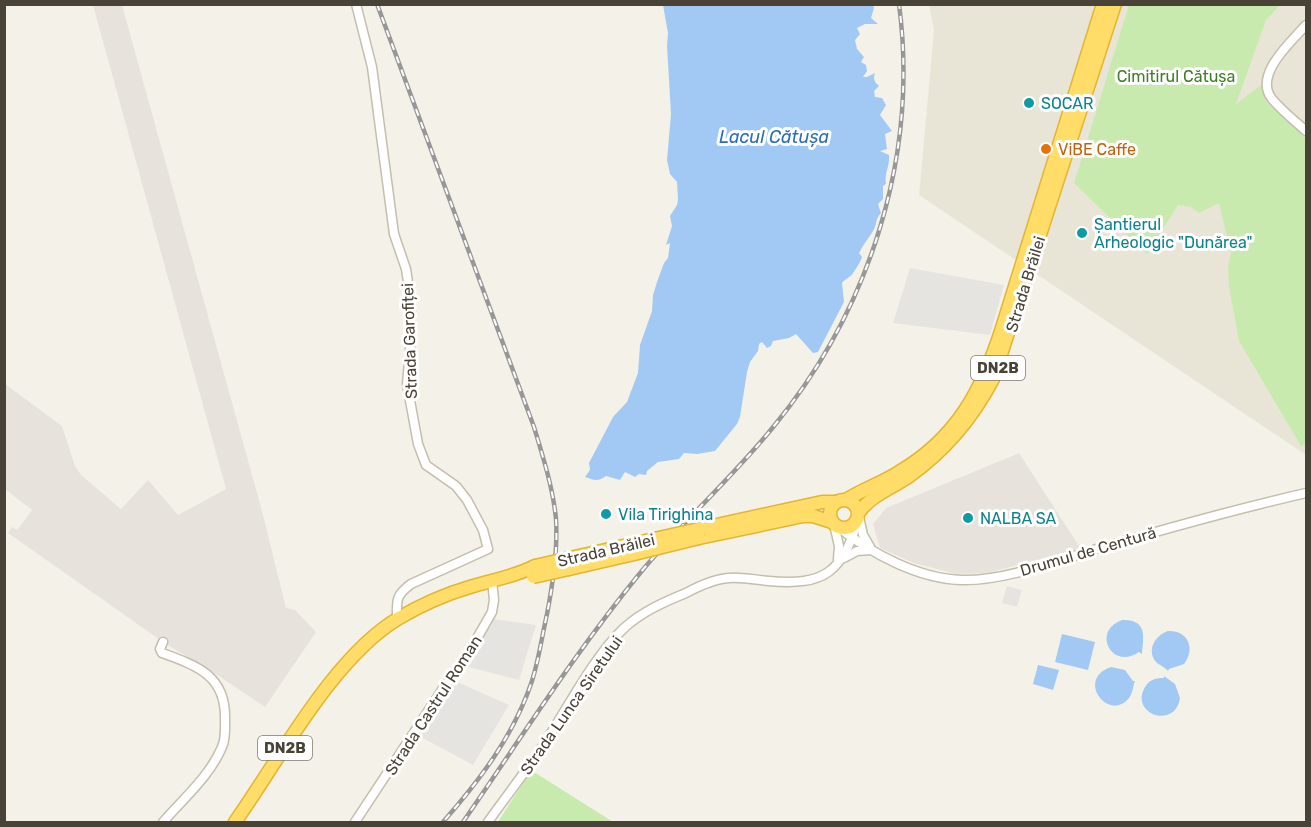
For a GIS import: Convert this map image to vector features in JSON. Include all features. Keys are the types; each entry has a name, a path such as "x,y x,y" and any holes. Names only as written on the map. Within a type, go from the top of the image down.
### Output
{"highway":[{"name":"Strada Brăilei","path":"569,564 634,554 701,533 822,502 841,501 900,472 920,458 958,420 974,398 985,376 1002,328 1103,4"},
{"name":"Strada Brăilei","path":"858,516 872,497 905,479 947,445 972,416 993,380 1115,4"},
{"path":"835,524 830,513 841,501 853,502 858,516"},
{"name":"Strada Brăilei","path":"235,822 336,675 357,653 397,619 468,587 569,564 641,542 803,516 813,516 835,524"},
{"name":"DN2B","path":"835,524 847,528 858,516"}],"street":[{"name":"Strada Garofiței","path":"356,4 372,67 394,234 406,269 409,291 410,351 407,384 418,444 426,465 456,486 467,500 483,530 488,549 411,584 397,599 397,619"},
{"path":"1306,26 1273,63 1267,80 1268,91 1272,98 1306,131"},
{"name":"Drumul de Centură","path":"835,524 871,550 907,566 940,577 963,580 1047,564 1206,518 1306,493"},
{"path":"837,566 852,538 858,516"},
{"path":"858,516 863,535 871,550"},
{"path":"835,524 840,552 837,566"},
{"name":"Strada Lunca Siretului","path":"488,822 535,758 600,658 617,635 630,623 663,603 720,579 799,582 824,576 852,552 871,550"},
{"name":"Strada Castrul Roman","path":"355,822 468,654 492,612 494,600 492,581"},
{"path":"163,642 162,653 201,669 215,680 223,693 225,713 224,745 208,772 163,822"}],"shaded area":[{"path":"93,5 122,5 262,511 286,608 295,610 316,632 265,707 163,642 8,533 12,527 17,530 32,510 5,489 5,384 62,426 75,466 81,475 121,509 148,480 178,515 226,489"},
{"path":"929,5 1306,5 1306,455 919,195 934,30"},
{"path":"910,268 1004,285 990,335 893,323"},
{"path":"1019,453 1081,549 987,573 956,574 914,563 880,548 873,524 886,508"},
{"path":"1007,586 1022,590 1017,607 1002,603"},
{"path":"493,619 536,625 519,680 465,666"},
{"path":"453,680 509,705 473,765 419,736"}],"green space":[{"name":"Cimitirul Cătușa","path":"1129,5 1280,5 1266,20 1236,104 1261,85 1266,102 1306,138 1306,444 1301,446 1239,341 1229,286 1228,265 1231,254 1219,203 1199,213 1191,207 1178,205 1147,254 1074,183"},
{"path":"531,770 613,822 498,822"}],"water":[{"name":"Lacul Cătușa","path":"663,5 873,5 871,18 878,24 865,24 857,28 860,34 855,40 857,49 864,57 861,62 866,65 867,71 863,77 875,73 874,80 879,86 874,91 875,97 882,98 886,105 880,115 892,131 885,134 887,149 880,151 889,155 886,184 883,186 883,199 878,204 881,213 859,253 862,257 860,263 842,283 844,302 818,352 813,353 796,334 773,341 767,348 762,342 750,362 737,424 715,451 697,454 684,453 679,459 658,462 647,471 646,475 639,474 635,477 625,472 620,480 606,476 593,480 585,477 590,470 589,463 613,417 627,402 638,373 640,345 652,311 657,282 668,258 670,243 666,245 672,226 670,216 678,200 677,182 670,174 667,160 671,114 668,33"},
{"path":"1122,620 1137,623 1140,626 1143,636 1142,654 1139,652 1129,657 1121,657 1109,647 1108,632 1113,625"},
{"path":"1168,631 1185,637 1189,652 1184,664 1168,671 1157,663 1152,649 1155,640"},
{"path":"1062,634 1095,642 1088,670 1055,662"},
{"path":"1038,665 1059,670 1053,690 1033,684"},
{"path":"1111,667 1125,670 1135,681 1129,698 1121,704 1113,705 1105,702 1096,689 1096,680 1101,673"},
{"path":"1164,676 1175,684 1180,698 1176,708 1170,714 1155,715 1143,705 1144,689 1148,683 1164,678"}],"railway":[{"path":"377,4 534,427 550,484 556,519 553,579 537,664 525,701 495,756 443,822"},
{"path":"463,822 549,695 617,602 657,553 774,426 808,380 837,332 861,281 880,228 894,173 901,117 903,61 899,4"}],"place":[{"name":"SOCAR","path":"1029,103"},
{"name":"ViBE Caffe","path":"1046,149"},
{"name":"Șantierul Arheologic \"Dunărea\"","path":"1082,233"},
{"name":"Vila Tirighina","path":"606,514"},
{"name":"NALBA SA","path":"968,518"}]}
